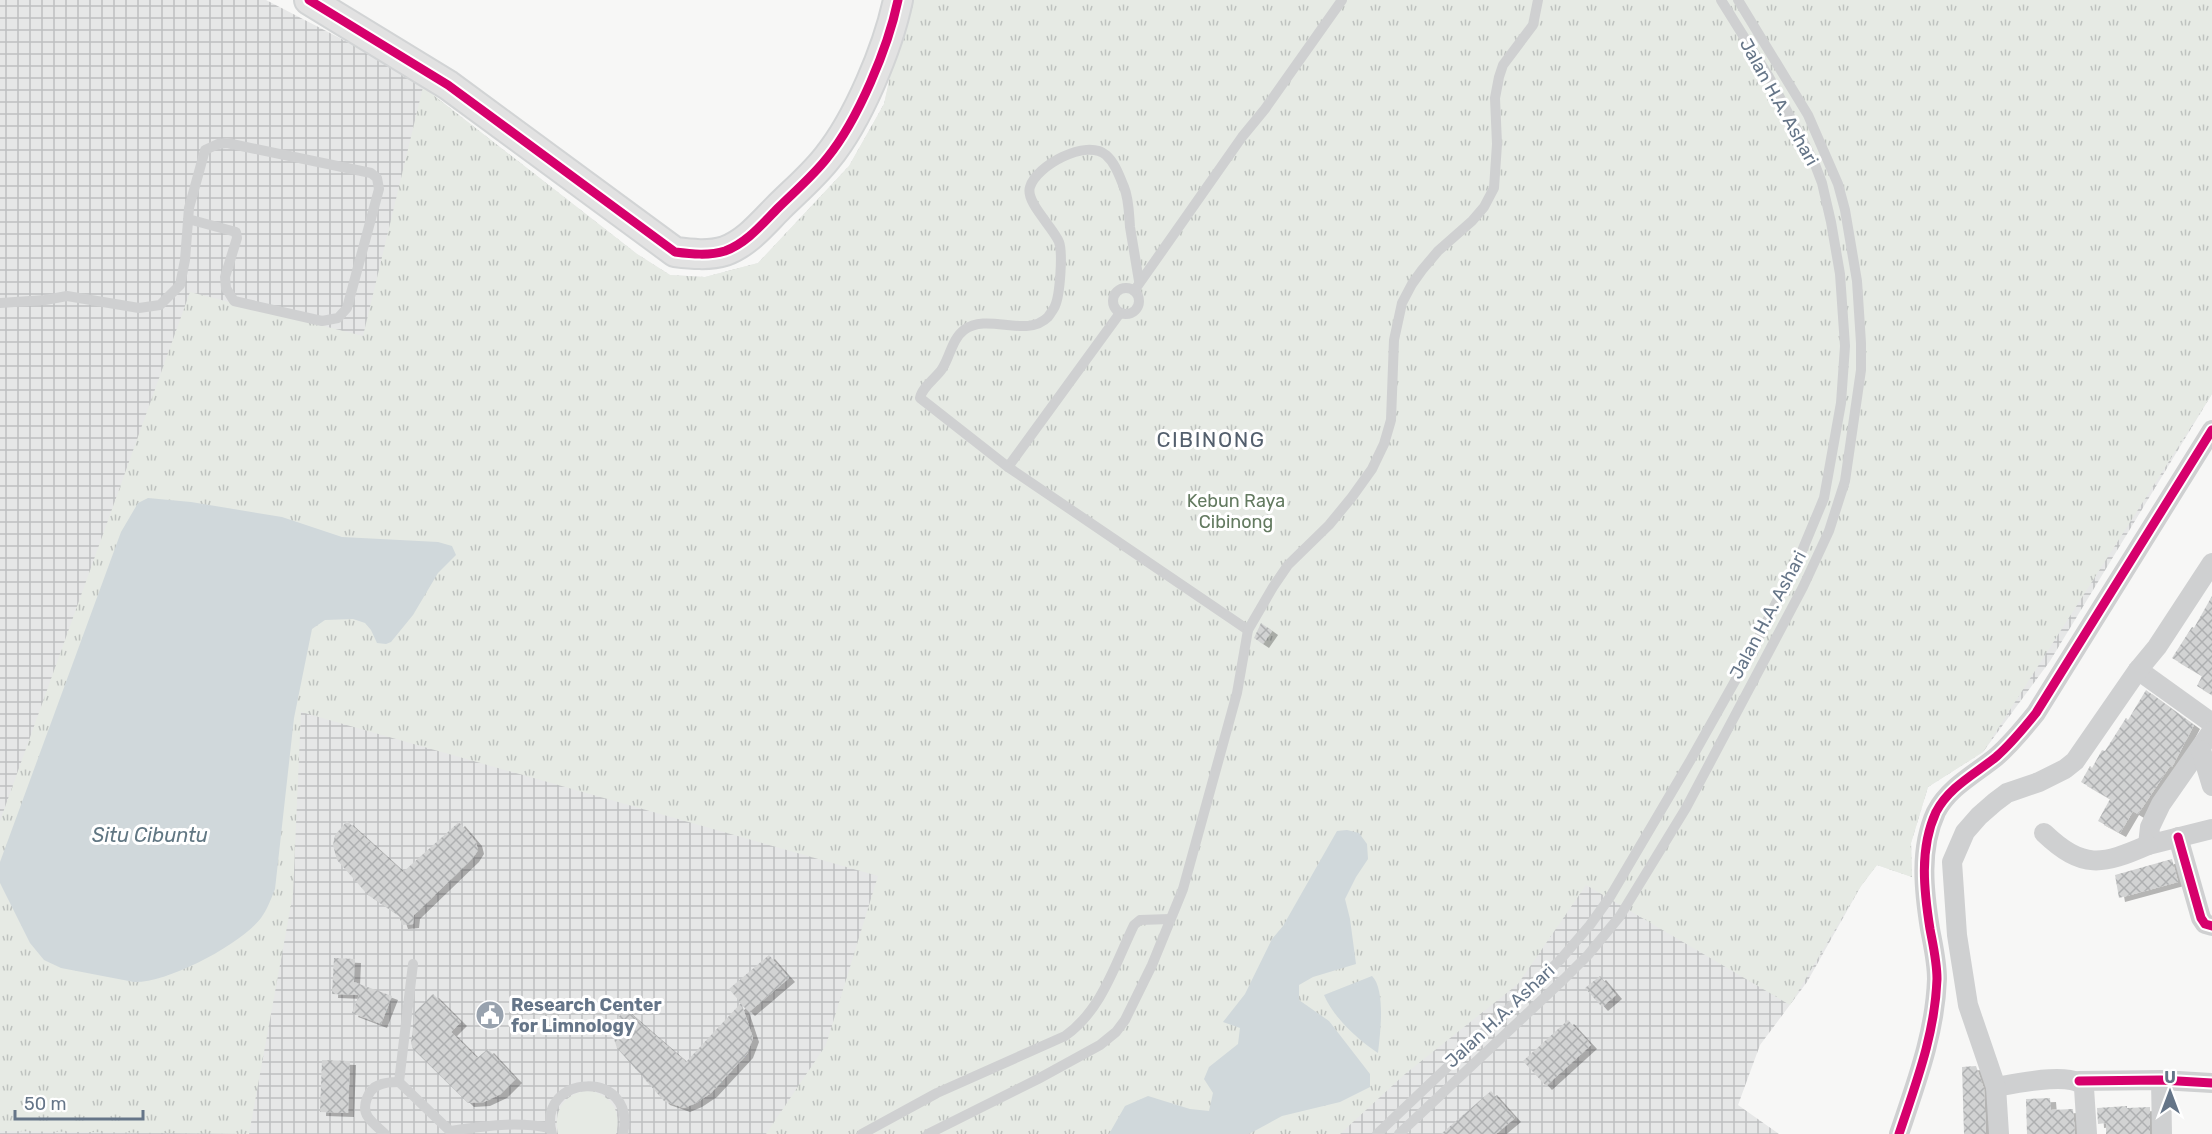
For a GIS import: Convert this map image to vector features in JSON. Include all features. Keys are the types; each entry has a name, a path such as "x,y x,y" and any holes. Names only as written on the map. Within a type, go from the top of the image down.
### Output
{"street":[{"path":"311,0 448,85 675,252 696,255 725,250 751,236 826,159 847,127 880,59 898,0"},
{"path":"1899,1134 1924,1060 1935,1000 1935,956 1924,882 1928,834 1936,812 1948,794 1999,755 2036,713 2212,430"},
{"path":"1999,1134 1996,1087 1968,1005 1957,935 1952,862 1965,832 1995,802 2007,793 2048,777 2075,761 2138,670 2157,647 2212,563"},
{"path":"2138,670 2212,723"},
{"path":"2148,845 2150,827 2156,813 2212,731"},
{"path":"2201,750 2212,786"},
{"path":"2044,833 2066,853 2077,858 2108,860 2148,845 2212,830"},
{"path":"2178,837 2201,918 2205,924 2212,926"},
{"path":"1996,1087 2059,1078 2082,1090 2161,1080 2212,1083"},
{"path":"2161,1080 2162,1134"},
{"path":"2082,1090 2087,1134"}],"lane":[{"path":"1248,630 1008,467 920,398 921,393 939,374 963,330 979,324 1018,326 1036,324 1047,318 1056,305 1059,243 1045,219 1030,200 1029,189 1035,176 1068,154 1092,150 1104,154 1117,169 1126,192 1137,286 1138,306 1131,313 1120,312 1114,306 1115,294 1122,289 1137,286 1342,0"},
{"path":"928,1134 1101,1045 1116,1032 1125,1020 1152,965 1183,889 1237,693 1248,630 1288,565 1329,525 1352,497 1372,469 1384,444 1391,420 1394,340 1402,303 1422,270 1438,250 1484,207 1494,188 1497,144 1495,98 1499,77 1503,65 1533,25 1538,0"},
{"name":"Jalan H.A. Ashari","path":"1377,1134 1575,943 1610,897 1690,761 1752,649 1815,523 1824,498 1841,403 1845,346 1840,274 1831,222 1822,183 1804,141 1721,0"},
{"name":"Jalan H.A. Ashari","path":"1399,1134 1588,956 1620,916 1686,808 1803,587 1828,531 1845,481 1861,370 1860,321 1852,249 1838,184 1808,115 1738,0"},
{"path":"0,303 68,296 139,308 160,305 180,285 185,260 188,219 189,208 205,150 218,144 227,143 371,173 377,178 379,189 347,308 338,318 322,321 234,301 226,288 225,278 237,238 236,232 188,219"},
{"path":"1008,467 1120,312"},
{"path":"1815,523 1828,531"},
{"path":"862,1134 937,1093 1065,1036 1077,1028 1089,1016 1103,992 1134,925 1140,920 1170,919"},
{"path":"1575,943 1588,956"},
{"path":"399,1082 412,964"},
{"path":"399,1082 450,1132 505,1124 527,1124 551,1131 551,1111 560,1097 574,1088 590,1085 606,1090 618,1102 624,1117 623,1134"},
{"path":"385,1134 368,1117 365,1109 367,1098 372,1089 380,1084 399,1082"}],"shaded area":[{"name":"Kebun Raya Cibinong","path":"0,0 266,0 361,49 423,87 637,254 670,275 705,277 758,263 849,166 884,104 898,46 2212,0 2212,394 2050,661 1983,752 1928,787 1911,843 1912,877 1877,865 1861,886 1807,982 1760,1045 1738,1105 1779,1134 0,1134"}],"green space":[{"name":"Kebun Raya Cibinong","path":"906,0 2212,0 2212,394 1983,752 1928,787 1911,843 1912,877 1877,865 1861,886 1790,1005 1586,885 1518,984 1405,1074 1340,1134 766,1134 826,1045 878,876 301,712 293,894 249,1134 0,1131 0,821 190,292 363,336 423,87 637,254 670,275 705,277 758,263 849,166 884,104"},
{"path":"587,1090 602,1096 613,1105 617,1118 616,1134 558,1134 557,1118 562,1105 572,1096"}],"water":[{"name":"Situ Cibuntu","path":"148,498 191,502 282,517 342,537 438,542 452,546 456,555 438,573 413,615 391,642 377,643 365,623 353,619 325,620 312,629 294,718 275,889 267,908 251,929 220,950 165,976 134,982 61,968 44,960 30,943 0,883 0,862 121,532 138,503"},
{"path":"1347,830 1359,833 1367,844 1368,859 1345,899 1356,964 1313,977 1299,985 1299,1000 1329,1021 1370,1074 1370,1087 1340,1102 1282,1116 1249,1134 1109,1134 1125,1106 1148,1096 1190,1109 1209,1111 1213,1093 1204,1079 1209,1067 1238,1044 1240,1028 1223,1022 1245,994 1272,939 1283,926 1337,831"},
{"path":"1372,976 1381,1002 1378,1053 1347,1027 1328,1004 1324,995"}],"building":[{"path":"2212,596 2212,695 2197,686 2202,676 2172,658 2192,627 2194,628"},
{"path":"1261,623 1272,631 1263,644 1254,638"},
{"path":"2146,690 2194,725 2172,767 2170,766 2138,814 2133,811 2120,833 2098,821 2110,799 2081,782 2090,766 2092,768 2102,750 2105,751 2126,718 2128,720"},
{"path":"347,821 403,872 459,822 476,842 478,850 473,858 414,915 413,924 402,925 399,916 368,895 337,860 333,845 335,835"},
{"path":"2172,859 2178,882 2119,898 2115,875"},
{"path":"769,955 789,978 749,1012 742,1005 753,1038 747,1054 711,1093 696,1103 684,1108 664,1101 617,1048 613,1036 618,1017 626,1010 686,1062 741,1003 729,989"},
{"path":"334,958 355,959 354,982 392,996 381,1024 352,1013 359,995 332,994"},
{"path":"1600,976 1616,995 1602,1007 1585,988"},
{"path":"433,994 461,1022 451,1032 477,1058 488,1049 516,1079 501,1094 484,1102 468,1103 413,1049 411,1043 415,1012"},
{"path":"1568,1020 1591,1045 1546,1086 1523,1061"},
{"path":"322,1060 350,1061 348,1113 320,1112"},
{"path":"1976,1066 1984,1089 1986,1134 1964,1134 1962,1067"},
{"path":"1491,1091 1515,1118 1496,1134 1441,1134"},
{"path":"2050,1098 2051,1110 2073,1109 2075,1134 2027,1134 2026,1099"},
{"path":"2127,1106 2127,1108 2150,1107 2150,1134 2106,1134 2106,1123 2098,1124 2097,1108"}],"cycle path":[{"path":"309,0 448,85 675,252 700,254 725,251 747,238 810,178 827,158 850,124 870,83 887,40 898,0"},
{"path":"1899,1134 1924,1058 1933,1019 1937,979 1924,870 1927,841 1936,812 1948,795 2002,752 2036,713 2212,430"},
{"path":"2178,837 2201,918 2205,924 2212,926"},
{"path":"2079,1081 2161,1080 2212,1083"}],"place":[{"name":"Research Center for Limnology","path":"490,1015"}],"district":[{"name":"CIBINONG","path":"1211,439"}]}
